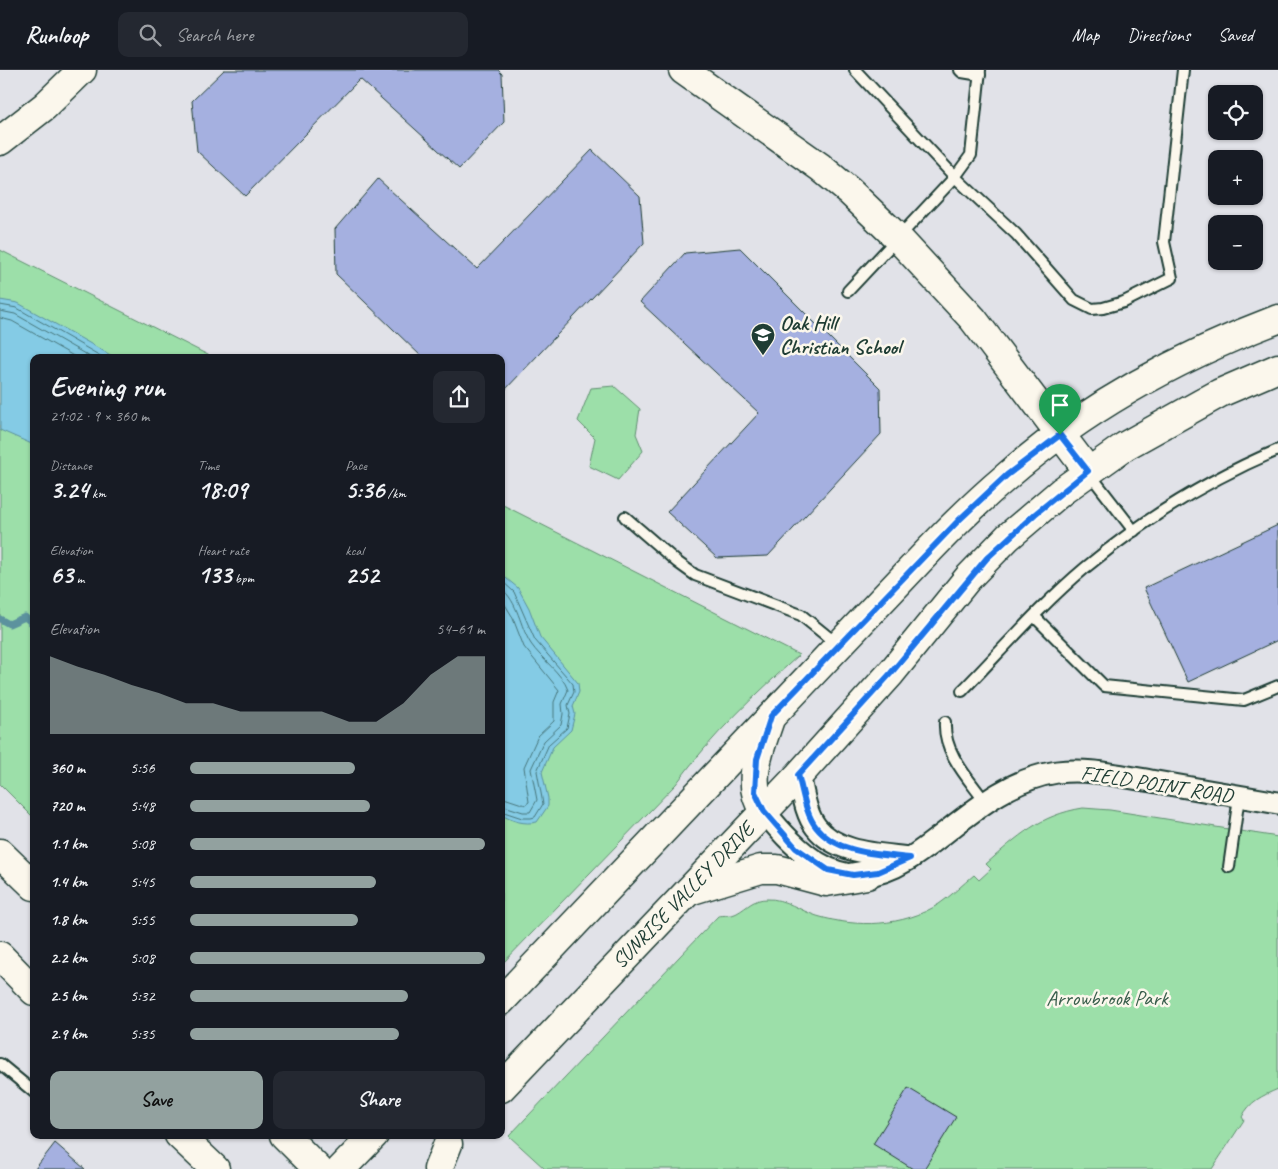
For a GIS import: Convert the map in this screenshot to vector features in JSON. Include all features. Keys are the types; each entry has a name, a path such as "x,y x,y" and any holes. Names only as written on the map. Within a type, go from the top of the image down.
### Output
{"main road":[{"path":"0,141 45,106 82,70"},
{"path":"683,70 820,167 849,190 898,238 973,319 1088,471"},
{"path":"505,997 838,645 982,497 1060,435 1108,402 1224,341 1278,319"},
{"name":"SUNRISE VALLEY DRIVE","path":"505,1084 798,775 891,673 987,558 1035,514 1088,471 1174,418 1220,393 1278,368"},
{"path":"764,811 758,803 754,782 760,747 771,716"},
{"path":"0,853 30,882"},
{"path":"685,892 761,869 777,869 826,882 867,875"},
{"path":"0,956 30,987"},
{"path":"183,1139 215,1169"},
{"path":"288,1139 318,1169"},
{"path":"341,1169 370,1139"},
{"path":"423,1169 452,1139"},
{"path":"438,1169 452,1139"}],"street":[{"name":"FIELD POINT ROAD","path":"764,811 796,848 817,864 840,874 867,875 888,869 910,858 986,803 1042,775 1070,771 1102,773 1278,803"},
{"path":"798,775 811,819 815,826 829,839 857,850 910,858"}],"lane":[{"path":"855,70 955,178 1016,234 1074,300 1092,309 1124,302 1172,278 1164,242 1183,70"},
{"path":"848,291 955,178 971,155 980,72 962,72 960,70"},
{"path":"962,691 1085,568 1134,531 1191,494 1278,450"},
{"path":"1088,471 1134,531"},
{"path":"625,517 695,575 800,614 838,645"},
{"path":"1035,617 1104,686 1244,700 1278,686"},
{"path":"945,722 944,730 949,749 986,803"},
{"path":"1229,867 1239,796"},
{"path":"0,1064 30,1089"}],"green space":[{"path":"0,250 206,354 30,354 30,814 0,784"},
{"path":"614,386 640,409 636,434 643,451 618,480 589,466 595,438 578,421 591,388"},
{"path":"505,506 799,655 734,716 676,784 505,961"},
{"name":"Arrowbrook Park","path":"1083,808 1110,810 1278,837 1278,1089 1253,1103 1245,1111 1242,1117 1244,1120 1212,1169 545,1169 509,1136 718,916 735,914 762,899 773,899 832,920 864,924 895,921 910,917 925,912 939,904 974,875 979,880 991,869 986,864 1030,828 1054,816"}],"water":[{"path":"0,300 18,303 109,354 30,354 30,443 0,430"},
{"path":"505,577 518,588 529,608 540,637 578,683 579,692 573,706 575,714 571,730 553,747 542,772 548,806 537,822 519,822 505,817"}],"building":[{"path":"224,70 498,70 502,74 504,122 459,169 360,79 245,196 197,151 192,101"},
{"path":"592,150 640,196 644,243 505,390 505,354 419,354 336,274 335,229 378,179 477,269"},
{"name":"Oak Hill Christian School","path":"740,248 880,388 881,434 768,556 717,558 667,512 759,413 640,302 685,253"},
{"path":"1278,525 1278,640 1188,682 1144,588"},
{"path":"908,1088 956,1117 924,1169 913,1169 873,1144"},
{"path":"55,1143 85,1169 35,1169"}],"waterway":[{"path":"0,619 9,624 25,617 30,621"}],"place":[{"name":"Oak Hill Christian School","path":"763,356"}],"route":[{"path":"1060,435 1088,471 1035,514 987,558 968,578 891,673 798,775 811,819 815,826 829,839 846,847 868,853 910,858 888,869 867,875 840,874 817,864 784,836 758,803 754,782 760,747 771,716 982,497 1007,475 1060,435"}]}
